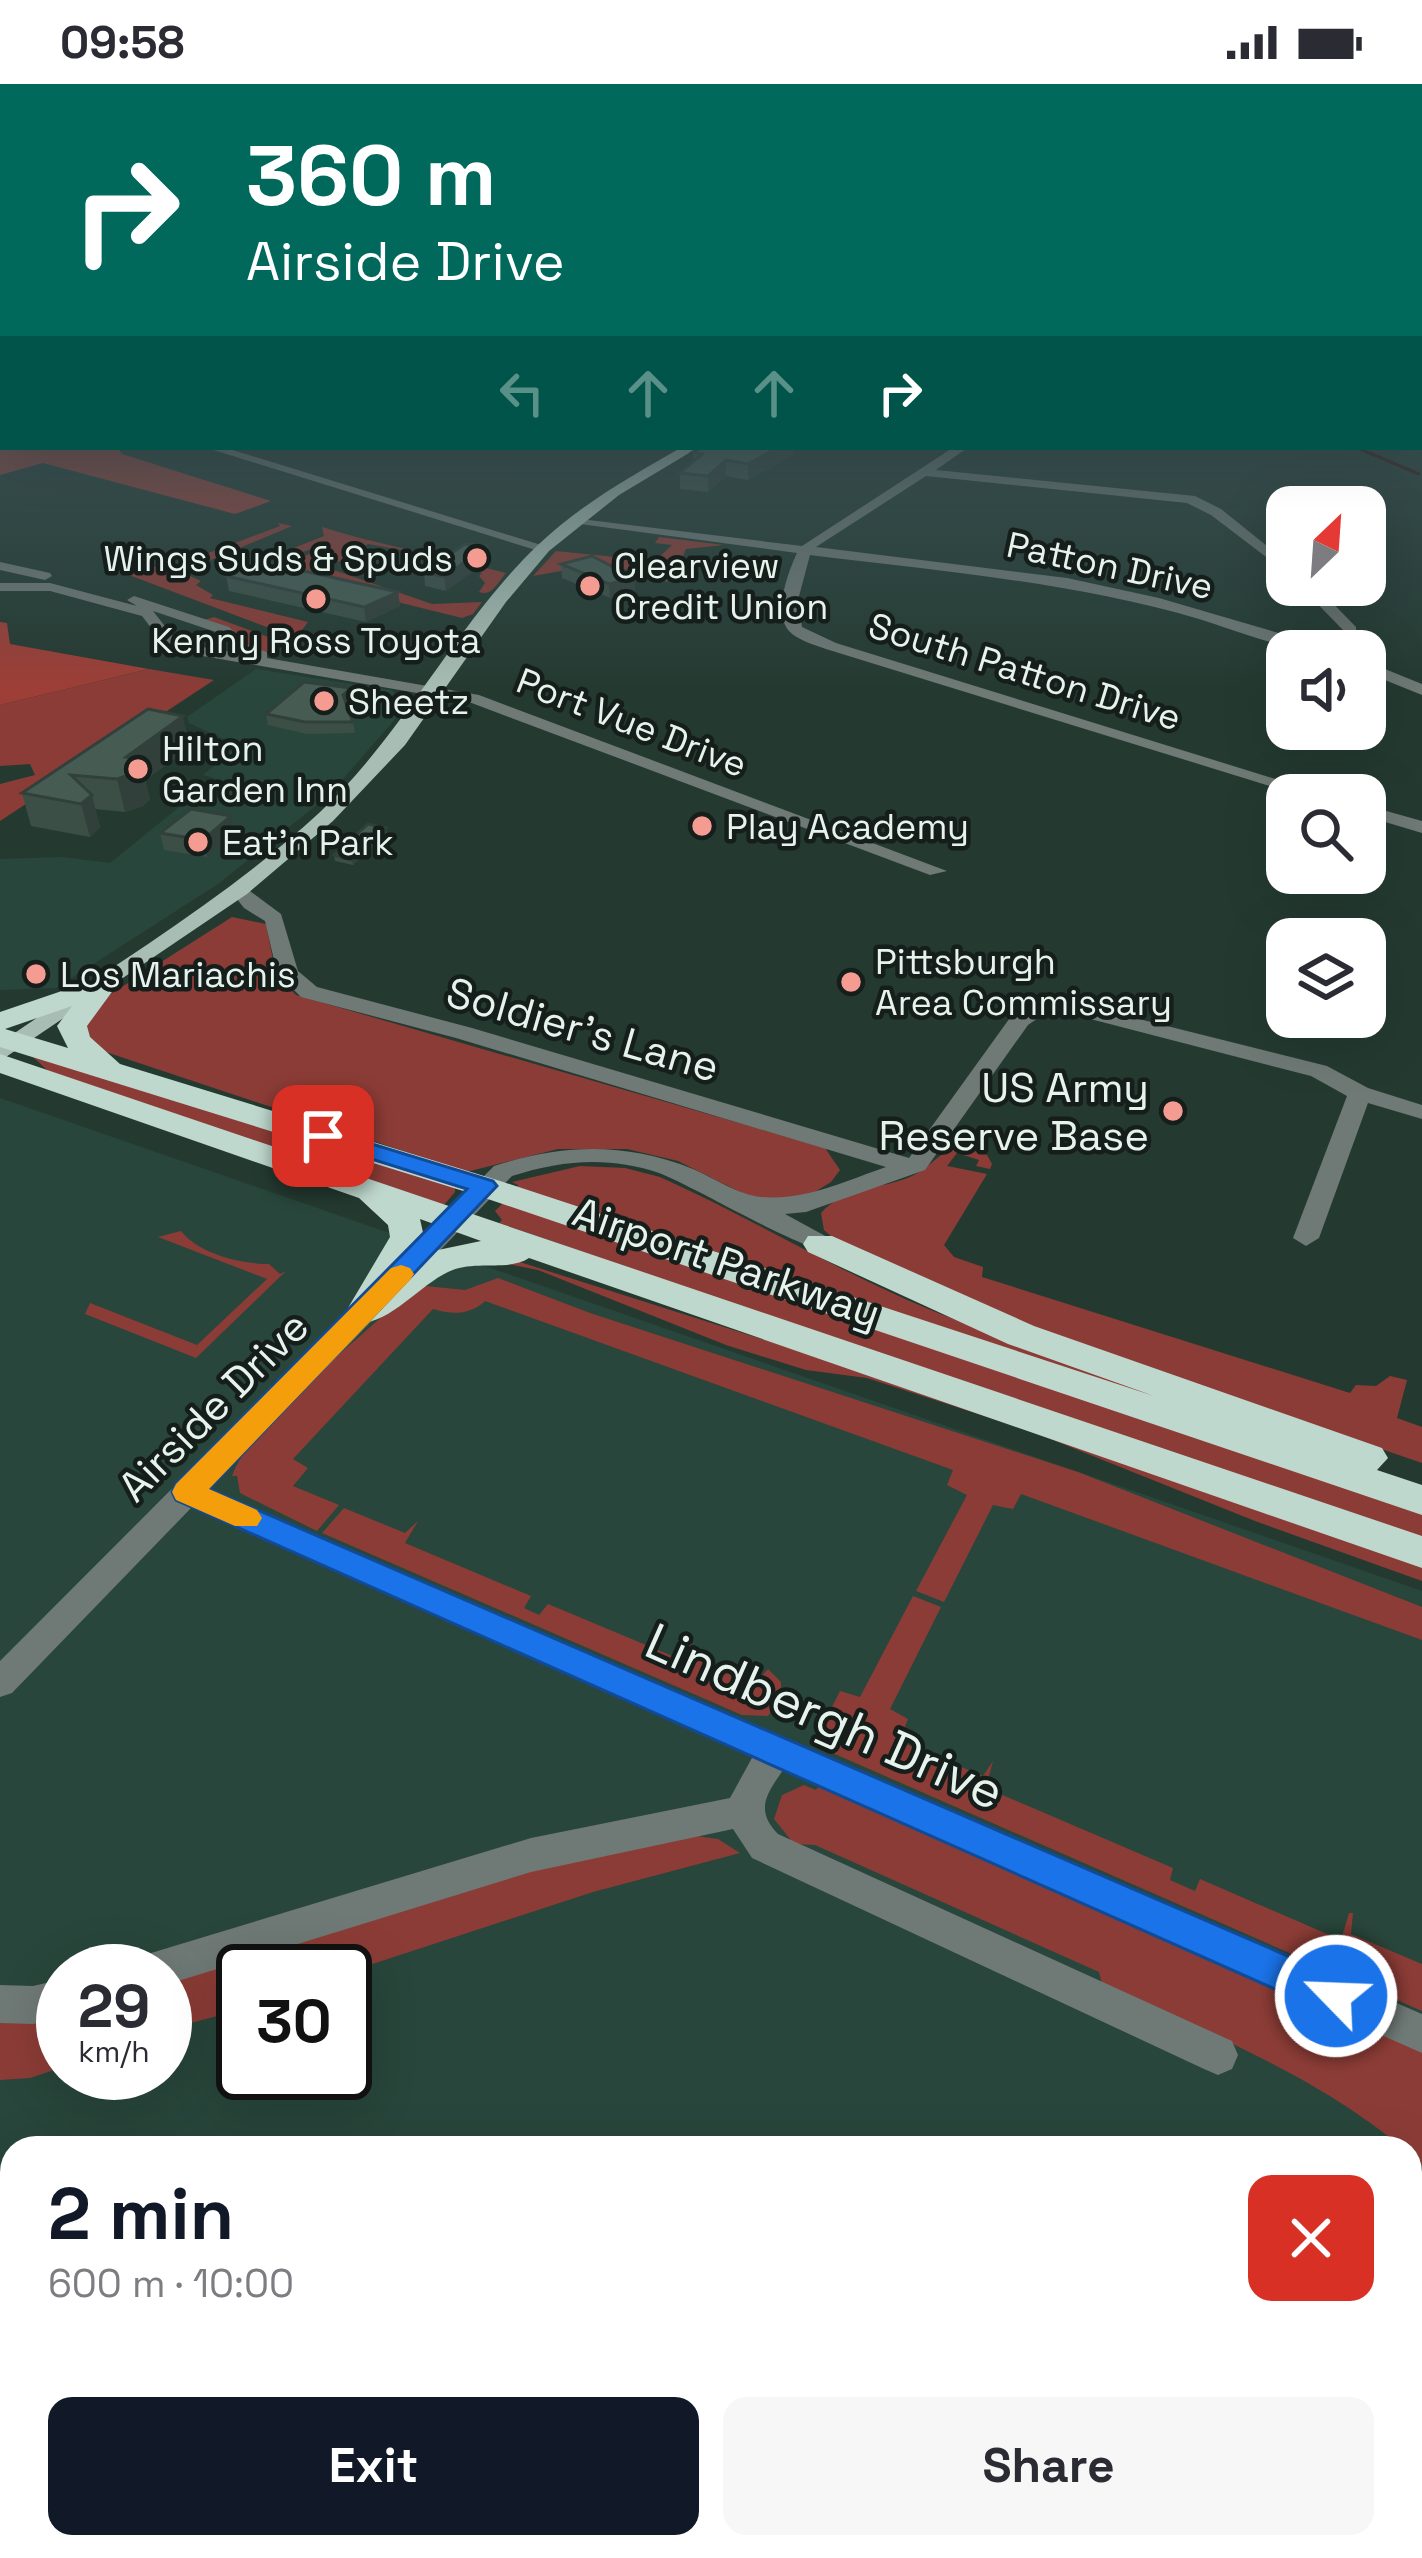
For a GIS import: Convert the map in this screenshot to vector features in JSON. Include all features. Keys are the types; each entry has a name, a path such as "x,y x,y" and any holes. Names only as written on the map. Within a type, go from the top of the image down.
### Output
{"highway":[{"path":"4,1044 103,985"},
{"path":"103,985 75,1018 73,1034 124,1090"},
{"name":"Airport Parkway","path":"4,1044 363,1187 1422,1552"},
{"path":"0,1090 124,1090"},
{"name":"Airport Parkway","path":"124,1090 484,1186 1422,1500"},
{"path":"363,1187 404,1220 407,1231 363,1313"},
{"path":"820,1244 1021,1335 1422,1478"},
{"path":"363,1313 434,1263 467,1251 586,1264"}],"main road":[{"path":"103,985 238,889 342,802 436,691 500,600 544,548 618,489 670,459"}],"street":[{"path":"251,459 544,548"},
{"path":"806,550 943,459"},
{"path":"922,472 1190,500 1216,512 1266,552"},
{"name":"Patton Drive","path":"572,522 976,568 1092,587 1266,634"},
{"name":"South Patton Drive","path":"806,550 789,616 805,637 1266,779"},
{"path":"0,566 147,604 229,633 257,655 413,682 436,691"},
{"path":"0,586 50,587 147,613 166,644 184,650 436,691"},
{"path":"1329,606 1349,630"},
{"path":"184,650 219,644 229,633"},
{"path":"1386,675 1422,690"},
{"name":"Port Vue Drive","path":"436,691 480,700 938,871"},
{"path":"1386,816 1422,827"},
{"path":"238,889 276,923"},
{"path":"207,911 229,910 276,923"},
{"name":"Soldier's Lane","path":"276,923 287,973 309,992 464,1033 911,1167"},
{"path":"746,1203 780,1209 911,1167 932,1149 1023,1016 1050,1006 1310,1069 1360,1094 1422,1112"},
{"path":"1306,1238 1360,1094"},
{"path":"820,1244 814,1220 848,1170 838,1145"},
{"path":"484,1186 523,1162 606,1153 672,1166 820,1244"},
{"name":"Airside Drive","path":"0,1683 484,1186"},
{"name":"Lindbergh Drive","path":"187,1492 1422,2034"},
{"path":"776,1751 744,1811 750,1833 765,1846 1218,2055"},
{"path":"192,1958 530,1855 744,1811"},
{"path":"0,2004 36,2004"}],"shaded area":[{"path":"0,459 139,459 271,501 235,514 43,463 0,475"},
{"path":"278,523 292,526 182,572 201,581 196,585 213,595 210,598 308,622 299,634 264,653 204,620 214,617 274,639 280,632 113,569 133,563 185,566 182,563 280,526"},
{"path":"322,527 506,573 494,588 479,592 485,583 479,576 482,573 419,553 368,544 328,568 432,604 482,602 473,614 462,618 288,575 287,565 331,543 299,553 286,551 324,536"},
{"path":"659,537 724,545 686,549 680,563 673,564 667,582 672,585 647,571 589,566 533,576 556,551 655,561 672,545 655,543"},
{"path":"0,622 7,623 10,644 149,669 0,705"},
{"path":"149,669 214,680 0,821 0,784 35,775 30,764 0,766 0,705"},
{"path":"256,669 391,690 410,702 329,795 218,884 56,988 0,990 0,859 62,857 110,863 215,778 203,775 238,746 189,723 187,717"},
{"path":"232,917 266,924 276,975 296,995 825,1148 840,1170 831,1182 805,1198 756,1200 678,1161 627,1149 558,1149 466,1172 94,1048 80,1021 95,1004"},
{"path":"31,1055 455,1187 455,1192 443,1206 48,1071"},
{"path":"0,1098 1422,1591 1422,2136 0,2136"},
{"path":"963,1147 987,1155 992,1164 990,1169 976,1166 979,1160 957,1153 947,1166 987,1174 944,1245 954,1257 983,1267 982,1277 1350,1393 1356,1385 1376,1386 1390,1376 1407,1380 1397,1418 1422,1427 1422,1463 1074,1344 834,1239 824,1230 821,1213 841,1198 912,1176"},
{"path":"580,1166 625,1168 660,1177 896,1295 1117,1376 1168,1404 516,1189 518,1185 512,1182"},
{"path":"505,1201 1422,1510 1422,1542 499,1223 502,1220 495,1211"},
{"path":"181,1231 198,1246 221,1256 269,1264 280,1274 286,1271 196,1358 85,1314 90,1303 197,1345 267,1279 158,1237"},
{"path":"504,1257 960,1402 1422,1564 1422,1581 1255,1521 1033,1432 867,1378 806,1370 726,1345 538,1270 503,1263"},
{"path":"498,1278 590,1313 1078,1472 1422,1607 1422,1640 1021,1494 1013,1509 993,1505 944,1602 916,1591 967,1495 947,1485 953,1470 485,1301 460,1313 433,1309 293,1459 308,1468 293,1486 339,1505 317,1531 240,1493 237,1476 232,1476 263,1429 416,1285 465,1290"},
{"path":"344,1508 405,1533 418,1521 405,1543 531,1596 524,1608 539,1615 548,1604 677,1658 694,1638 688,1653 756,1682 768,1669 781,1682 781,1697 768,1716 742,1715 322,1533"},
{"path":"913,1596 941,1607 890,1709 908,1719 899,1741 983,1776 993,1761 986,1788 1173,1868 1170,1880 1195,1891 1200,1879 1341,1940 1349,1913 1353,1913 1351,1934 1422,1964 1422,2011 828,1751 817,1737 840,1691 860,1697"},
{"path":"804,1785 816,1790 819,1786 1422,2052 1422,2136 1388,2136 1312,2085 1102,1984 1099,1972 815,1845 794,1844 774,1819 782,1795"},
{"path":"689,1835 718,1839 740,1853 593,1892 372,1964 372,1944 285,1944 534,1867"},
{"path":"216,1965 216,2016 192,2023 192,1973"},
{"path":"36,2016 36,2076 0,2080 0,2021"}],"building":[{"path":"696,459 756,459 748,464 726,460 708,476 680,473"},
{"path":"465,544 487,546 444,577 424,572"},
{"path":"592,556 634,578 609,584 561,564"},
{"path":"259,561 398,592 364,607 226,576"},
{"path":"304,682 351,688 343,695 353,722 305,722 266,714"},
{"path":"148,709 183,716 126,757 138,759 142,767 135,773 117,779 71,775 92,795 81,804 22,793"},
{"path":"191,809 231,816 203,840 160,833"},
{"path":"368,824 386,828 352,860 334,855"}],"waterway":[{"path":"1385,459 1419,474"}],"slow traffic":[{"path":"246,1518 187,1492 401,1274"}],"place":[{"name":"Wings Suds & Spuds","path":"477,558"},
{"name":"Clearview Credit Union","path":"590,586"},
{"name":"Kenny Ross Toyota","path":"316,599"},
{"name":"Sheetz","path":"324,701"},
{"name":"Hilton Garden Inn","path":"138,769"},
{"name":"Play Academy","path":"702,826"},
{"name":"Eat'n Park","path":"198,842"},
{"name":"Los Mariachis","path":"36,974"},
{"name":"Pittsburgh Area Commissary","path":"851,982"},
{"name":"US Army Reserve Base","path":"1173,1111"}],"route":[{"path":"323,1136 484,1186 187,1492 1336,1996"}]}
